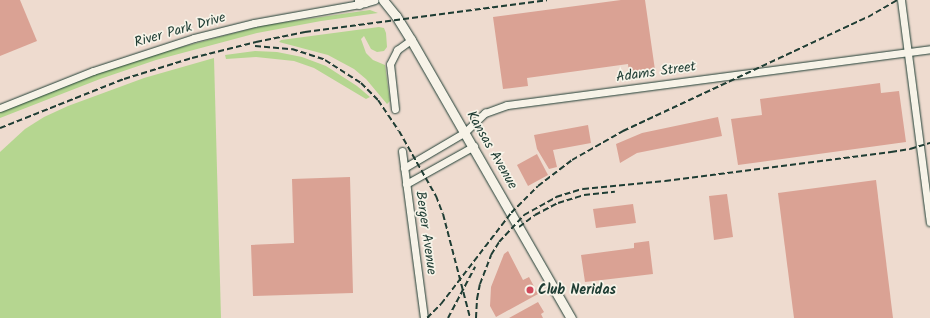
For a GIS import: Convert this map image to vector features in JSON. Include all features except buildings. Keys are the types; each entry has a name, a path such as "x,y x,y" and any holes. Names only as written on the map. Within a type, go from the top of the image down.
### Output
{"main road":[{"name":"Kansas Avenue","path":"383,0 396,16 411,40 474,146 571,318"}],"street":[{"name":"River Park Drive","path":"0,108 93,71 194,38 254,23 375,0"},
{"path":"901,0 930,222"},
{"path":"395,110 390,64 397,50 411,40"},
{"name":"Adams Street","path":"404,168 465,132 485,113 507,105 930,49"},
{"path":"406,184 474,146"},
{"name":"Berger Avenue","path":"402,151 424,318"}],"green space":[{"path":"370,10 378,13 321,21 257,33 156,60 100,79 0,118 0,112 90,76 170,50 265,25"},
{"path":"379,27 384,28 386,33 387,47 384,51 377,52 371,49 364,36 361,39 366,53 373,60 385,65 390,101 387,104 366,79 354,69 328,55 279,42 281,40"},
{"path":"255,51 277,52 302,57 326,66 357,86 370,97 366,99 314,68 294,61 256,57 226,59 225,55"},
{"path":"214,58 221,318 0,318 0,152 25,129 44,117 68,106 144,78"}],"railway":[{"path":"0,128 124,79 192,58 256,42 305,32 547,0"},
{"path":"427,318 441,304 511,213 538,186 572,160 623,131 868,17 897,0"},
{"path":"255,46 292,49 325,60 361,83 378,100 399,131 436,196 443,214 470,318"},
{"path":"476,318 477,299 480,284 491,255 499,242 524,215 556,197 583,189 665,181 891,152 910,149 930,143"},
{"path":"519,227 535,215 558,203 584,195 615,192"},
{"path":"448,318 475,267"}],"place":[{"name":"Club Neridas","path":"530,290"}]}
